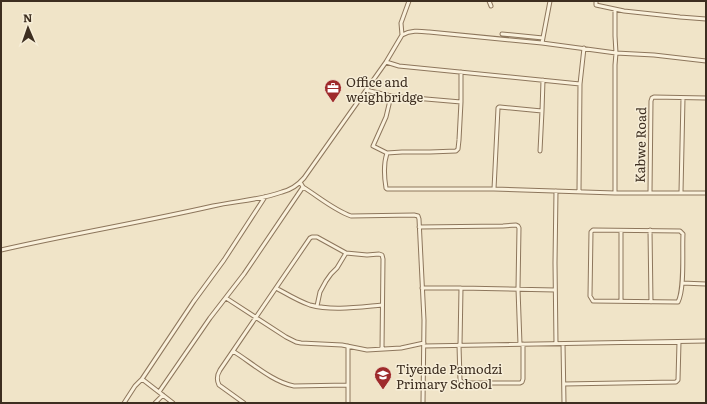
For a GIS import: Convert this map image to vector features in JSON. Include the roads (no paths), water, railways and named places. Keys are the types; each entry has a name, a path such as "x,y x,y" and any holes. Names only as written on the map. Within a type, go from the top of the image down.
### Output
{"street":[{"path":"402,35 401,23 409,1"},
{"path":"489,1 491,6"},
{"path":"542,43 550,1"},
{"path":"596,1 596,5 615,10 667,16 706,18"},
{"path":"615,10 615,193"},
{"path":"1,250 229,203 265,197 283,192 300,182 386,62 402,35 406,32 414,31 512,40 616,53 706,60"},
{"path":"502,34 543,38"},
{"path":"512,40 513,35"},
{"path":"579,191 580,84 584,48"},
{"path":"386,62 399,66 580,84"},
{"path":"391,96 386,117 372,146 387,153 458,151 461,72"},
{"path":"540,151 543,80"},
{"path":"366,90 391,96 461,102"},
{"name":"Kabwe Road","path":"650,192 652,98 683,98"},
{"path":"681,192 683,98 706,98"},
{"path":"494,189 499,107 542,110"},
{"path":"387,153 384,167 384,176 387,189 494,189 615,193 706,193"},
{"path":"300,182 303,187 343,213 351,216 418,216 424,320 423,403"},
{"path":"159,392 210,318 244,274 303,187"},
{"path":"556,191 556,344"},
{"path":"124,403 135,386 142,380 265,197"},
{"path":"419,227 518,226 518,289 522,344 522,382 461,382 461,288"},
{"path":"593,230 621,231 650,230 680,231 682,233 682,283 678,302 593,301 590,296 591,232 593,230"},
{"path":"650,230 651,302"},
{"path":"621,231 621,301"},
{"path":"244,403 219,385 217,376 312,237 317,237 346,253 382,255 382,349"},
{"path":"317,306 320,292 326,281 337,268 346,253"},
{"path":"682,283 706,284"},
{"path":"276,288 300,301 317,306 339,308 382,305"},
{"path":"422,288 555,290"},
{"path":"226,298 296,342 348,346 367,350 424,345 706,341"},
{"path":"564,384 676,382 678,380 679,342"},
{"path":"563,344 564,403"},
{"path":"348,346 348,403"},
{"path":"233,351 275,379 289,385 348,384"},
{"path":"142,380 172,403"},
{"path":"155,403 163,395"}],"place":[{"name":"Office and weighbridge","path":"333,103"},
{"name":"Tiyende Pamodzi Primary School","path":"383,390"}]}
